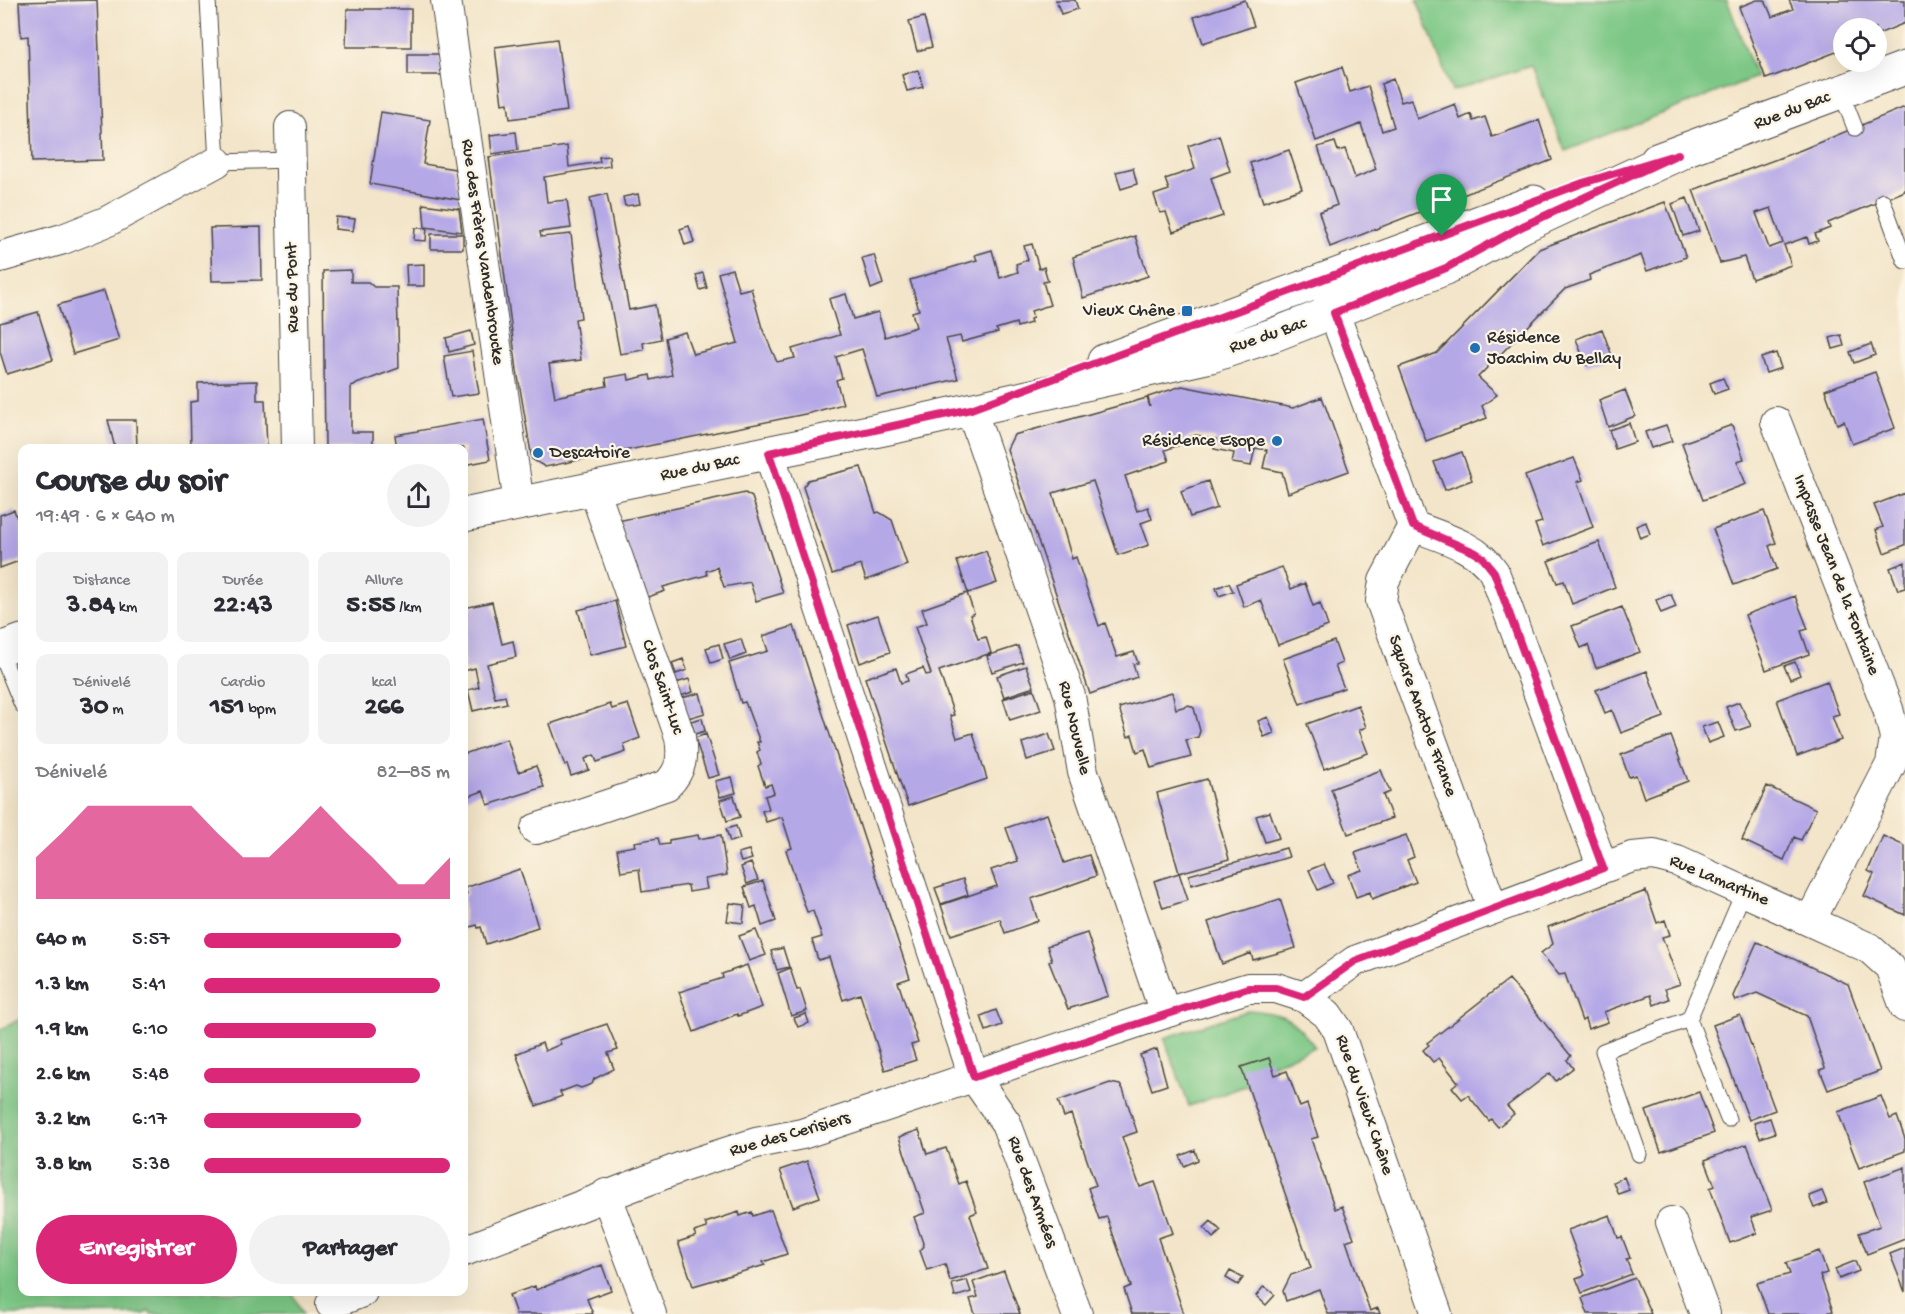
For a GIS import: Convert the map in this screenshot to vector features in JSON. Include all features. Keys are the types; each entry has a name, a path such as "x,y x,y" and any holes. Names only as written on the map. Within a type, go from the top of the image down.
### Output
{"main road":[{"name":"Rue du Bac","path":"971,409 1583,183 1678,154 1905,68"},
{"name":"Rue du Bac","path":"468,514 769,453 1211,356 1334,313 1456,264 1523,226 1678,154"},
{"path":"0,650 18,643"}],"street":[{"name":"Rue des Frères Vandenbroucke","path":"446,0 519,504"},
{"name":"Rue du Pont","path":"290,127 297,444"},
{"path":"0,257 63,239 108,221 217,162"},
{"path":"1322,281 1413,526 1474,552 1482,557 1494,572 1603,868"},
{"name":"Rue Nouvelle","path":"971,409 1070,696 1083,772 1165,1013"},
{"name":"Impasse Jean de la Fontaine","path":"1776,422 1888,710 1895,737 1898,767 1810,921"},
{"name":"Rue des Armées","path":"769,453 974,1077 1006,1123 1077,1314"},
{"name":"Clos Saint-Luc","path":"536,829 667,785 677,775 681,764 680,737 594,489"},
{"name":"Square Anatole France","path":"1413,526 1384,581 1381,601 1494,909"},
{"name":"Rue Lamartine","path":"1304,997 1355,961 1632,857 1654,855 1677,861 1878,953 1890,967 1905,1007"},
{"name":"Rue du Vieux Chêne","path":"974,1077 1165,1013 1248,988 1276,988 1304,997 1327,1014 1338,1030 1437,1314"},
{"name":"Rue des Cerisiers","path":"468,1249 606,1194 756,1143 802,1134 974,1077"},
{"path":"606,1194 651,1314"},
{"path":"1671,1222 1705,1314"},
{"path":"331,1304 352,1296"}],"lane":[{"path":"208,0 217,162 290,160"},
{"path":"1841,92 1855,128"},
{"path":"1882,201 1905,261"},
{"path":"0,650 18,695"},
{"path":"1728,1119 1689,1019 1744,891"},
{"path":"1639,1154 1603,1051 1689,1019"}],"green space":[{"path":"1417,0 1727,0 1756,77 1565,151 1531,66 1452,91"},
{"path":"1250,1010 1273,1013 1288,1019 1315,1047 1271,1065 1248,1085 1189,1106 1164,1038"},
{"path":"18,1020 18,1296 294,1296 303,1314 151,1314 149,1311 144,1314 0,1314 0,1030"}],"building":[{"path":"97,0 103,160 32,162 28,36 21,37 19,2"},
{"path":"1056,0 1075,0 1078,9 1061,14"},
{"path":"1245,0 1254,26 1203,43 1194,17"},
{"path":"1757,0 1765,0 1772,17 1793,9 1789,0 1905,0 1905,23 1887,30 1887,18 1833,18 1833,53 1766,79 1739,7"},
{"path":"347,9 411,9 411,47 346,47"},
{"path":"924,17 932,47 917,51 909,21"},
{"path":"557,39 567,111 510,119 508,103 502,104 495,47"},
{"path":"408,54 439,54 442,75 408,75"},
{"path":"1342,67 1350,92 1368,86 1382,131 1394,127 1381,84 1393,79 1401,102 1411,99 1417,119 1455,104 1460,119 1471,114 1473,121 1485,117 1492,137 1539,120 1552,160 1330,247 1319,212 1337,205 1318,147 1335,142 1338,151 1345,149 1355,178 1376,169 1361,124 1316,141 1296,83"},
{"path":"918,70 923,87 907,91 902,75"},
{"path":"1905,107 1905,191 1828,223 1830,228 1815,234 1818,241 1809,244 1807,237 1784,245 1791,265 1752,279 1744,257 1720,263 1693,190 1801,150","holes":["1771,208 1783,243 1769,248 1756,213"]},
{"path":"381,112 430,120 423,164 455,169 461,200 370,184"},
{"path":"516,132 518,150 492,154 490,135"},
{"path":"1219,135 1230,171 1211,178 1223,216 1173,232 1166,212 1160,213 1154,195 1169,190 1165,179 1195,169 1188,146"},
{"path":"567,146 569,167 600,162 599,157 609,156 610,166 544,177 547,202 567,200 571,228 540,232 541,237 571,234 581,318 575,319 581,360 549,364 555,397 607,386 606,378 628,374 629,380 650,375 651,380 672,375 665,338 685,332 693,354 738,343 718,273 732,269 739,291 751,288 762,328 777,362 795,358 792,349 840,335 829,299 846,294 853,319 878,312 885,337 916,327 912,312 919,310 910,280 977,260 975,255 992,250 1000,278 1018,272 1016,264 1028,260 1024,246 1032,244 1039,269 1044,267 1048,281 1043,282 1050,305 1031,311 1033,318 1030,319 1031,323 1017,327 1016,323 996,329 998,332 962,342 960,336 946,339 958,379 877,397 862,349 836,357 842,378 836,380 843,404 810,413 545,467 532,459 517,370 489,157"},
{"path":"1289,150 1302,189 1263,202 1250,163"},
{"path":"1133,168 1137,184 1121,189 1116,172"},
{"path":"607,194 629,310 655,305 661,339 643,343 644,350 620,354 590,198"},
{"path":"638,194 640,204 625,206 623,197"},
{"path":"1687,198 1699,231 1683,236 1672,204"},
{"name":"Résidence Joachim du Bellay","path":"1665,202 1686,257 1647,271 1641,255 1589,275 1590,280 1565,289 1478,377 1497,395 1482,406 1487,418 1426,441 1399,367 1437,353 1539,249"},
{"path":"423,204 459,209 462,232 425,227"},
{"path":"336,217 355,219 353,231 335,229"},
{"path":"689,226 694,242 685,245 680,229"},
{"path":"261,227 262,280 212,281 210,228"},
{"path":"415,228 427,228 426,241 414,240"},
{"path":"431,234 463,234 463,249 431,249"},
{"path":"1135,236 1148,276 1083,298 1073,257"},
{"path":"874,255 883,284 871,289 862,258"},
{"path":"424,264 424,286 407,286 406,265"},
{"path":"351,270 351,282 368,282 374,287 397,287 399,368 351,386 351,432 373,432 373,444 325,444 323,271"},
{"path":"703,273 707,288 700,290 696,275"},
{"path":"104,291 119,340 73,354 58,305"},
{"path":"38,312 53,360 7,374 0,352 0,323"},
{"path":"1602,329 1612,356 1586,365 1576,339"},
{"path":"471,331 474,345 449,352 446,338"},
{"path":"1841,335 1844,346 1833,349 1830,338"},
{"path":"1871,344 1875,355 1854,363 1850,352"},
{"path":"472,351 479,393 451,397 444,356"},
{"path":"1776,353 1781,368 1766,373 1761,358"},
{"path":"1875,372 1895,428 1852,444 1844,421 1837,424 1825,390"},
{"path":"1723,378 1728,389 1714,394 1710,383"},
{"path":"257,381 257,400 265,400 267,444 191,444 190,402 198,401 198,383"},
{"path":"1182,386 1293,408 1322,397 1349,471 1288,493 1282,472 1263,468 1267,450 1255,448 1251,466 1232,463 1234,453 1214,449 1216,439 1196,435 1184,439 1185,443 1165,450 1169,461 1125,476 1137,511 1148,507 1152,519 1141,523 1149,545 1118,555 1093,481 1053,493 1072,559 1076,557 1099,626 1105,623 1117,657 1134,652 1138,663 1133,664 1137,677 1090,694 1007,449 1014,435 1147,398 1150,407 1148,397"},
{"path":"1625,390 1635,416 1608,427 1599,400"},
{"path":"483,419 490,460 468,464 468,444 396,444 395,435"},
{"path":"108,420 136,420 137,444 114,444"},
{"path":"1629,423 1635,442 1615,449 1609,430"},
{"path":"1666,425 1672,441 1651,448 1645,432"},
{"path":"1732,425 1744,459 1737,461 1746,484 1703,500 1682,443"},
{"path":"1462,452 1472,480 1445,490 1434,462"},
{"path":"1574,458 1583,480 1577,482 1593,527 1543,546 1535,524 1542,522 1525,476"},
{"path":"861,467 876,513 879,512 892,520 907,565 866,580 861,565 832,574 803,487 808,480"},
{"path":"1208,481 1217,508 1190,517 1181,491"},
{"path":"745,493 752,497 783,593 756,601 750,582 724,587 717,567 706,571 707,575 663,587 665,591 645,598 618,521"},
{"path":"1905,493 1905,545 1884,553 1876,530 1883,527 1874,505"},
{"path":"14,510 18,518 18,561 0,568 0,515"},
{"path":"1764,511 1776,543 1769,546 1777,569 1734,585 1713,529"},
{"path":"1646,522 1650,534 1640,538 1636,526"},
{"path":"1599,542 1615,587 1572,604 1564,581 1557,583 1548,561"},
{"path":"986,551 997,583 968,593 957,561"},
{"path":"1905,562 1905,588 1898,590 1890,568"},
{"path":"1282,567 1291,589 1305,583 1313,606 1320,603 1328,626 1278,645 1261,600 1244,607 1236,584"},
{"path":"1229,583 1233,591 1219,596 1216,588"},
{"path":"967,593 974,613 970,615 978,639 986,637 991,653 939,671 954,715 950,716 957,738 973,733 987,779 908,806 865,678 896,668 901,683 908,681 906,674 923,668 926,675 931,674 915,627 927,623 922,609"},
{"path":"1671,594 1676,607 1661,613 1656,600"},
{"path":"1795,596 1808,629 1801,631 1809,654 1766,670 1745,615"},
{"path":"615,601 626,646 590,655 578,610"},
{"path":"492,602 502,644 513,641 516,657 487,664 495,698 505,696 507,703 473,711 468,690 479,687 475,668 468,670 468,607"},
{"path":"1622,607 1640,652 1596,668 1588,645 1581,648 1572,626"},
{"path":"878,615 890,652 860,663 848,625"},
{"path":"794,626 910,978 898,982 918,1043 911,1045 916,1060 885,1070 860,994 843,1000 829,957 818,960 812,940 822,937 813,911 807,912 786,850 792,848 782,817 766,822 762,811 769,809 765,796 774,793 771,784 765,786 758,766 761,764 757,742 760,742 745,702 741,703 729,663 768,651 763,636"},
{"path":"741,639 746,654 730,660 724,644"},
{"path":"1334,641 1342,663 1335,666 1344,688 1300,704 1283,659"},
{"path":"719,644 723,659 711,663 706,648"},
{"path":"1018,646 1023,662 992,672 987,656"},
{"path":"683,659 687,670 676,674 672,663"},
{"path":"1795,662 1800,675 1790,679 1784,666"},
{"path":"1026,666 1034,687 1004,697 997,676"},
{"path":"1647,671 1664,717 1621,733 1612,710 1605,713 1596,690"},
{"path":"689,679 693,692 680,696 676,683"},
{"path":"1827,681 1839,714 1832,716 1841,740 1797,756 1777,700"},
{"path":"1034,689 1041,710 1010,720 1003,699"},
{"path":"1172,692 1176,709 1189,705 1194,708 1200,731 1198,737 1186,740 1191,757 1151,768 1145,749 1137,752 1132,735 1128,737 1119,708"},
{"path":"700,693 705,713 688,718 682,698"},
{"path":"1739,702 1751,726 1736,731 1726,707"},
{"path":"610,704 612,709 628,704 640,738 624,744 626,752 597,762 594,755 585,759 589,770 571,776 567,764 565,766 550,724"},
{"path":"1358,705 1366,727 1359,730 1368,753 1324,769 1307,724"},
{"path":"1268,717 1274,733 1264,737 1258,721"},
{"path":"702,718 705,731 695,734 691,721"},
{"path":"1718,722 1724,737 1708,743 1702,727"},
{"path":"706,734 719,775 708,778 695,738"},
{"path":"1049,734 1055,751 1027,760 1022,743"},
{"path":"1671,736 1688,781 1644,798 1636,775 1629,777 1621,755"},
{"path":"507,739 518,772 536,766 544,787 488,805 483,791 468,797 468,753"},
{"path":"1381,770 1390,792 1383,795 1392,818 1348,834 1331,789"},
{"path":"732,777 736,793 720,797 715,781"},
{"path":"1207,779 1229,859 1179,873 1157,793"},
{"path":"1767,786 1816,809 1801,840 1794,837 1784,860 1742,840"},
{"path":"734,796 740,817 727,821 720,800"},
{"path":"1270,812 1279,838 1265,842 1256,816"},
{"path":"1047,814 1064,863 1089,855 1096,876 1031,899 1038,921 1005,933 1000,919 951,935 941,905 997,886 991,870 1018,861 1006,828"},
{"path":"736,826 740,839 730,842 726,829"},
{"path":"698,835 699,839 721,835 727,875 705,879 707,889 689,892 688,885 642,892 639,869 621,872 617,849 635,846 634,842 658,838 660,845 669,844 669,840"},
{"path":"1406,835 1414,857 1407,860 1416,882 1372,899 1370,892 1356,897 1348,875 1362,870 1355,853"},
{"path":"1883,836 1905,846 1905,915 1864,896 1874,874 1868,871"},
{"path":"1286,848 1289,857 1191,885 1189,875"},
{"path":"749,850 752,859 741,862 738,853"},
{"path":"751,863 758,880 747,884 741,867"},
{"path":"1324,864 1333,883 1318,890 1309,870"},
{"path":"520,869 538,927 486,944 481,927 478,928 477,925 468,928 468,887"},
{"path":"1179,873 1188,900 1163,908 1154,881"},
{"path":"963,879 968,895 941,904 935,888"},
{"path":"763,881 776,921 762,926 756,906 751,908 744,887"},
{"path":"1646,891 1657,923 1665,920 1670,935 1662,937 1680,984 1665,989 1669,999 1654,1005 1651,995 1604,1012 1608,1022 1588,1029 1585,1019 1582,1021 1565,974 1559,975 1541,953 1553,944 1548,927"},
{"path":"1280,899 1296,948 1253,960 1251,953 1222,964 1208,922"},
{"path":"730,903 745,905 743,923 727,921"},
{"path":"756,930 766,955 749,961 739,936"},
{"path":"1087,933 1108,996 1068,1009 1049,962 1052,960 1047,946"},
{"path":"1757,942 1848,984 1880,1071 1828,1090 1820,1070 1825,1068 1807,1016 1757,993 1735,1001 1733,996"},
{"path":"783,948 789,967 777,970 771,951"},
{"path":"747,965 762,1007 738,1016 737,1014 694,1032 679,992 723,978 722,974"},
{"path":"790,968 807,1011 791,1016 778,973"},
{"path":"1509,979 1571,1056 1567,1060 1573,1068 1556,1081 1550,1073 1507,1106 1514,1114 1498,1127 1491,1119 1489,1121 1468,1095 1462,1099 1452,1087 1458,1082 1439,1058 1433,1062 1423,1050 1429,1045 1427,1043"},
{"path":"996,1010 1002,1025 986,1031 981,1016"},
{"path":"806,1014 809,1023 798,1027 794,1018"},
{"path":"1740,1015 1775,1110 1749,1120 1713,1025"},
{"path":"607,1024 618,1050 608,1053 614,1069 594,1079 592,1084 581,1088 576,1086 560,1092 562,1096 536,1106 516,1054 542,1043 545,1051 561,1044 559,1040"},
{"path":"1157,1049 1167,1085 1152,1090 1140,1055"},
{"path":"1269,1058 1275,1075 1287,1071 1300,1107 1307,1104 1318,1137 1311,1139 1335,1209 1342,1206 1354,1238 1346,1241 1370,1311 1378,1308 1380,1314 1328,1314 1319,1289 1286,1301 1283,1291 1291,1275 1311,1268 1241,1067"},
{"path":"1110,1083 1120,1085 1123,1089 1137,1132 1122,1137 1140,1187 1155,1182 1173,1233 1158,1238 1184,1314 1132,1314 1124,1289 1131,1286 1107,1217 1099,1219 1088,1188 1096,1185 1071,1114 1064,1117 1058,1101"},
{"path":"1699,1092 1714,1133 1661,1152 1646,1111"},
{"path":"1881,1096 1890,1119 1897,1116 1905,1139 1905,1151 1859,1168 1838,1112"},
{"path":"1770,1118 1775,1133 1760,1138 1754,1123"},
{"path":"919,1130 927,1154 946,1148 959,1184 966,1181 977,1212 970,1215 988,1269 950,1281 945,1264 927,1270 920,1251 924,1246 914,1217 925,1213 899,1137"},
{"path":"1747,1144 1772,1210 1751,1217 1757,1233 1730,1243 1710,1188 1715,1186 1705,1160"},
{"path":"1195,1150 1198,1160 1184,1166 1180,1156"},
{"path":"807,1161 820,1197 793,1207 780,1170"},
{"path":"1905,1167 1905,1239 1867,1254 1859,1233 1880,1226 1864,1182"},
{"path":"1624,1177 1629,1190 1618,1194 1613,1182"},
{"path":"1822,1191 1827,1203 1814,1208 1809,1196"},
{"path":"771,1210 787,1254 763,1262 765,1265 693,1286 678,1242 696,1236 694,1232 707,1228 705,1223 739,1212 740,1216 752,1212 753,1216"},
{"path":"1610,1215 1618,1238 1622,1237 1630,1258 1626,1259 1632,1274 1582,1293 1576,1278 1585,1275 1568,1230"},
{"path":"1211,1221 1221,1231 1213,1238 1204,1228"},
{"path":"1905,1248 1905,1292 1890,1254"},
{"path":"1819,1251 1827,1273 1820,1275 1833,1311 1824,1314 1768,1314 1757,1283 1790,1274 1786,1263"},
{"path":"1855,1261 1859,1271 1839,1279 1835,1269"},
{"path":"602,1265 611,1290 587,1299 593,1314 516,1314 509,1295 535,1286 536,1290"},
{"path":"1004,1271 1020,1314 975,1314 970,1299 978,1297 973,1282"},
{"path":"1230,1271 1243,1278 1238,1285 1226,1278"},
{"path":"1635,1278 1651,1314 1588,1314 1582,1298"},
{"path":"967,1280 971,1292 955,1297 952,1284"},
{"path":"1264,1286 1275,1295 1266,1305 1256,1296"}],"place":[{"name":"Vieux Chêne","path":"1187,311"},
{"name":"Résidence Joachim du Bellay","path":"1475,348"},
{"name":"Résidence Esope","path":"1277,441"},
{"name":"Descatoire","path":"538,453"}],"route":[{"path":"1678,154 1523,226 1465,260 1334,313 1413,526 1474,552 1488,563 1494,572 1603,868 1355,961 1304,997 1276,988 1248,988 1165,1013 974,1077 769,453 971,409 1442,236 1583,183 1678,154"}]}
